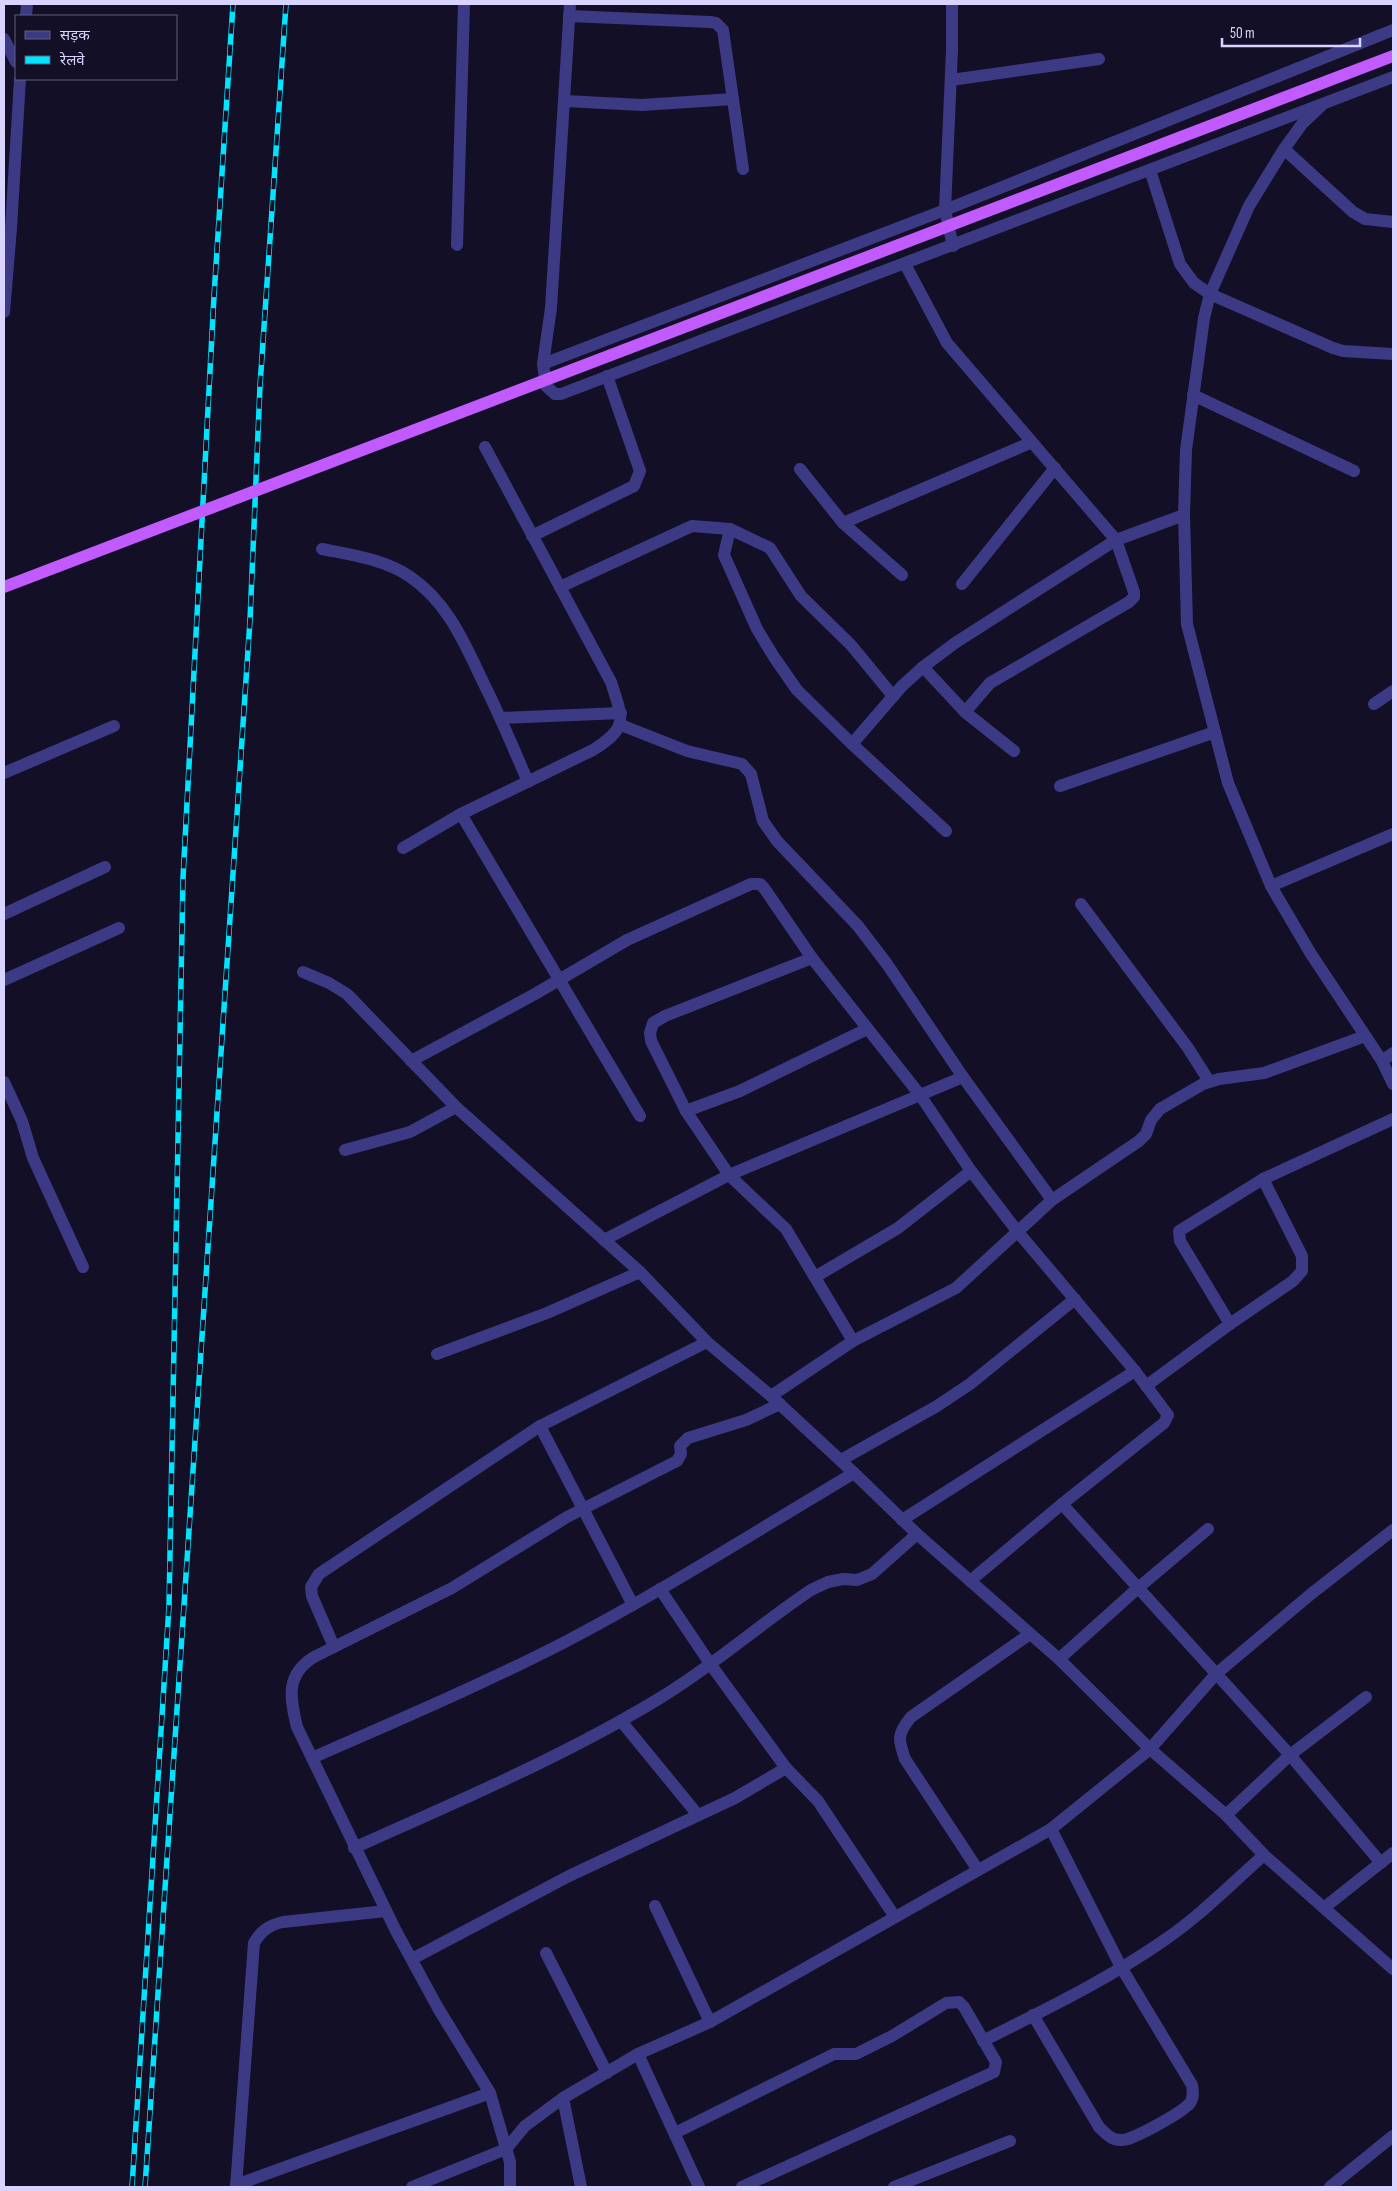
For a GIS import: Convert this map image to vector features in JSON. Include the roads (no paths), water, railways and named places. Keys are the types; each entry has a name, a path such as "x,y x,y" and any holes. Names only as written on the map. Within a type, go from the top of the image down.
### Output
{"main road":[{"path":"4,587 1393,56"}],"street":[{"path":"457,246 464,4"},
{"path":"952,4 951,80 945,210 954,246"},
{"path":"743,169 723,30 716,23 569,10 551,308 543,364 546,386 555,394 561,394 954,246 1393,77"},
{"path":"543,364 945,210 1393,30"},
{"path":"4,39 15,60"},
{"path":"951,80 1099,58"},
{"path":"4,312 8,228 20,80"},
{"path":"565,101 668,105 733,99"},
{"path":"1327,101 1302,124 1284,149 1249,206 1210,294 1204,318 1186,450 1184,515 1187,624 1228,783 1271,886 1311,954 1382,1061 1393,1084"},
{"path":"1284,149 1353,212 1365,219 1393,222"},
{"path":"1150,170 1180,264 1194,283 1210,294 1333,348 1343,351 1393,354"},
{"path":"905,264 947,343 1030,443 1055,468 1116,540 1134,592 1132,600 990,683 965,712"},
{"path":"532,536 634,486 640,471 607,376"},
{"path":"1193,395 1354,471"},
{"path":"843,523 1030,443"},
{"path":"403,848 461,814 593,750 612,738 621,719 612,682 485,447"},
{"path":"800,468 843,523 902,575"},
{"path":"962,584 1055,468"},
{"path":"852,744 893,696 923,667 956,643 1116,540 1184,515"},
{"path":"560,587 692,526 730,530 770,548 801,596 851,645 893,696"},
{"path":"730,530 724,555 757,629 797,690 946,831"},
{"path":"322,549 378,560 409,576 435,597 457,626 501,718 528,782"},
{"path":"923,667 965,712 1014,751"},
{"path":"1374,704 1393,690"},
{"path":"501,718 621,719 687,751 742,764 751,774 763,821 777,840 858,926 887,964 963,1077 1052,1200"},
{"path":"4,773 114,726"},
{"path":"1060,786 1215,732"},
{"path":"461,814 640,1116"},
{"path":"1271,886 1393,834"},
{"path":"4,914 105,867"},
{"path":"411,1062 636,935 756,883 764,888 812,958 920,1095 971,1171 1018,1232 1165,1408 1168,1415 1167,1419 970,1581"},
{"path":"1081,904 1188,1048 1209,1081"},
{"path":"4,980 120,928"},
{"path":"812,958 665,1016 653,1023 650,1033 652,1042 686,1111 730,1175 786,1229 853,1341"},
{"path":"303,972 329,982 347,994 456,1107 640,1272 707,1342 775,1400 917,1534 1058,1659 1152,1746 1226,1815 1264,1855 1393,1969"},
{"path":"686,1111 740,1091 867,1029"},
{"path":"510,2187 510,2162 490,2092 438,2008 386,1911 297,1727 292,1706 291,1684 301,1665 452,1588 584,1508 677,1461 681,1454 680,1446 688,1438 746,1420 853,1341 956,1288 1052,1200 1139,1141 1146,1134 1151,1120 1160,1109 1209,1081 1264,1073 1365,1036"},
{"path":"1382,1061 1393,1053"},
{"path":"604,1240 730,1175 963,1077"},
{"path":"4,1082 22,1121 33,1158 83,1267"},
{"path":"345,1150 410,1132 456,1107"},
{"path":"1230,1324 1178,1236 1179,1231 1184,1226 1263,1179 1393,1119"},
{"path":"815,1277 898,1228 971,1171"},
{"path":"1146,1386 1230,1324 1293,1281 1302,1271 1302,1256 1263,1179"},
{"path":"437,1354 547,1313 640,1272"},
{"path":"840,1460 930,1411 970,1384 1075,1298"},
{"path":"334,1648 310,1587 318,1574 540,1426 707,1342"},
{"path":"902,1520 1135,1371"},
{"path":"540,1426 633,1605"},
{"path":"312,1758 424,1710 562,1643 633,1605 854,1473"},
{"path":"1062,1504 1290,1755 1381,1863"},
{"path":"1058,1659 1208,1529"},
{"path":"412,2187 506,2149 525,2126 563,2098 638,2054 710,2022 1052,1829 1152,1746 1216,1674 1311,1594 1393,1530"},
{"path":"354,1848 539,1765 621,1721 661,1698 711,1665 811,1590 828,1582 843,1579 858,1580 872,1574 917,1534"},
{"path":"660,1589 711,1665 786,1768 823,1808 895,1917"},
{"path":"978,1870 905,1759 900,1743 900,1730 911,1718 1030,1634"},
{"path":"1226,1815 1290,1755 1366,1697"},
{"path":"621,1721 698,1815"},
{"path":"412,1959 570,1876 735,1798 786,1768"},
{"path":"1033,2015 1099,2127 1109,2137 1121,2140 1131,2138 1190,2104 1194,2095 1192,2084 1121,1967 1052,1829"},
{"path":"1325,1907 1393,1853"},
{"path":"984,2041 1087,1987 1163,1942 1184,1926 1264,1855"},
{"path":"655,1906 710,2022"},
{"path":"386,1911 283,1922 271,1925 254,1942 236,2186 490,2092"},
{"path":"546,1953 607,2073"},
{"path":"675,2133 834,2054 851,2056 875,2045 946,2003 959,2002 996,2062 994,2072 742,2187"},
{"path":"638,2054 699,2187"},
{"path":"563,2098 581,2187"},
{"path":"1330,2187 1393,2136"},
{"path":"894,2187 917,2184 1010,2141"}],"railway":[{"path":"132,2187 169,1606 183,878 214,296 233,4"},
{"path":"145,2187 250,620 260,386 286,4"}]}
